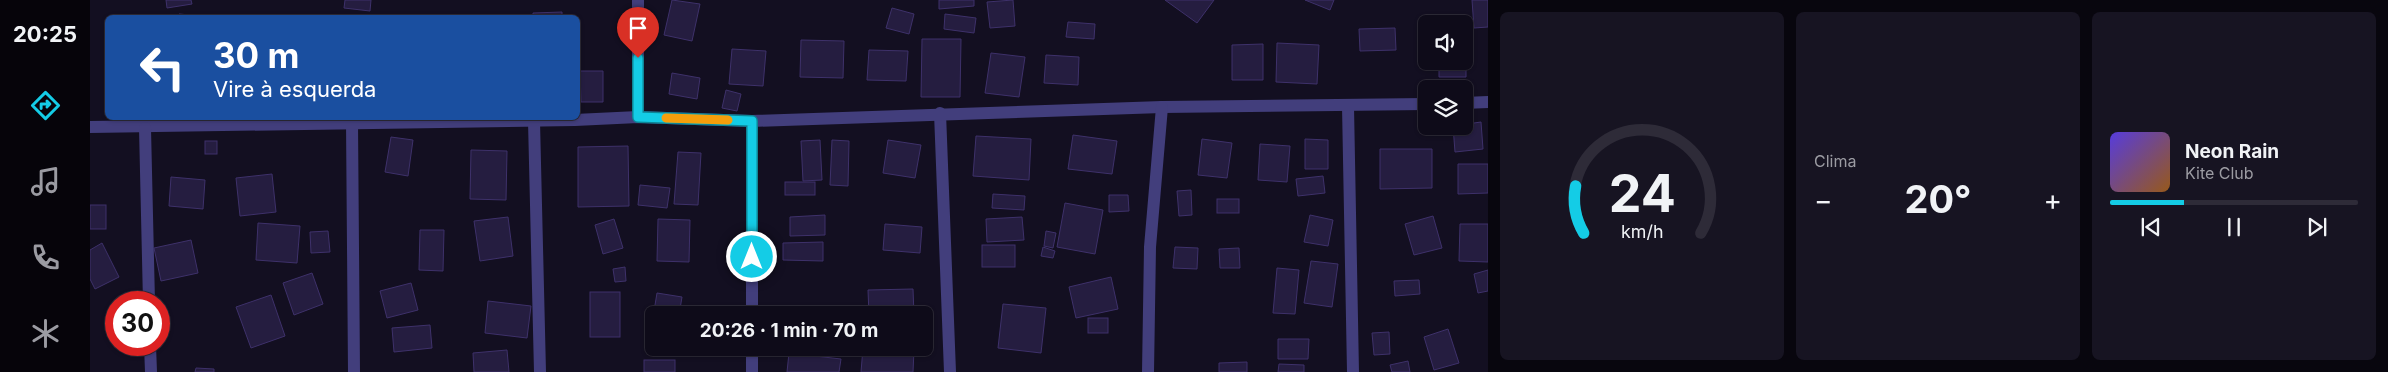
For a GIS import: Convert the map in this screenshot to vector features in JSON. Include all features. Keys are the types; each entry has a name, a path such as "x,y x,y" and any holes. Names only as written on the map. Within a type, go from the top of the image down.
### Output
{"street":[{"path":"638,0 638,117"},
{"path":"1473,103 1488,102"},
{"path":"580,119 638,117 752,121 940,113 1162,107 1418,104"},
{"path":"1348,106 1353,372"},
{"path":"1148,372 1150,248 1162,107"},
{"path":"940,113 950,372"},
{"path":"90,127 145,128 352,122 560,120"},
{"path":"534,121 540,372"},
{"path":"752,121 752,306"},
{"path":"352,122 354,372"},
{"path":"145,128 149,291"},
{"path":"150,356 151,372"},
{"path":"752,356 752,372"}],"building":[{"path":"166,0 191,0 192,4 167,8"},
{"path":"345,0 371,0 370,11 344,8"},
{"path":"672,0 700,4 692,41 664,35"},
{"path":"939,0 974,0 974,6 939,9"},
{"path":"1013,0 1015,26 990,28 987,2"},
{"path":"1165,0 1214,0 1197,23"},
{"path":"1305,0 1334,0 1330,10"},
{"path":"1472,0 1488,0 1488,27 1474,28"},
{"path":"892,8 914,14 909,34 886,28"},
{"path":"562,12 562,15 533,15 533,13"},
{"path":"945,14 976,18 974,33 944,29"},
{"path":"1068,22 1095,24 1094,39 1066,37"},
{"path":"1395,28 1396,50 1360,51 1359,29"},
{"path":"922,39 961,39 960,97 921,97"},
{"path":"801,40 844,41 843,78 800,77"},
{"path":"1277,43 1319,45 1317,84 1276,82"},
{"path":"1263,44 1263,80 1232,80 1232,45"},
{"path":"732,49 766,51 763,86 729,84"},
{"path":"869,50 908,51 906,81 867,80"},
{"path":"991,53 1025,57 1019,97 985,93"},
{"path":"1046,55 1079,57 1078,85 1044,83"},
{"path":"1439,70 1466,70 1466,77 1439,77"},
{"path":"580,71 603,71 603,102 581,102"},
{"path":"672,73 700,78 697,99 669,94"},
{"path":"726,90 741,94 737,111 722,108"},
{"path":"1481,122 1483,149 1455,152 1454,135 1473,135 1473,123"},
{"path":"1073,135 1117,141 1112,174 1068,169"},
{"path":"976,136 1031,139 1029,180 973,176"},
{"path":"391,137 413,140 408,176 385,172"},
{"path":"1202,139 1232,143 1227,178 1198,175"},
{"path":"1305,139 1328,140 1328,169 1305,169"},
{"path":"820,140 822,180 803,181 801,141"},
{"path":"832,140 849,141 848,186 830,185"},
{"path":"888,140 921,145 915,178 883,173"},
{"path":"205,141 217,141 217,154 205,154"},
{"path":"1260,144 1290,146 1287,182 1258,180"},
{"path":"628,146 629,206 578,207 578,147"},
{"path":"1380,149 1432,149 1432,188 1380,189"},
{"path":"471,150 507,151 506,200 470,199"},
{"path":"678,152 701,153 698,205 674,204"},
{"path":"1458,164 1488,164 1488,193 1458,194"},
{"path":"272,174 276,212 240,216 236,178"},
{"path":"1323,176 1325,193 1298,196 1296,179"},
{"path":"171,177 205,180 203,209 169,206"},
{"path":"785,182 815,182 815,195 785,195"},
{"path":"640,185 670,188 667,208 638,205"},
{"path":"1191,190 1192,215 1179,216 1177,191"},
{"path":"993,194 1025,196 1024,210 992,208"},
{"path":"1109,195 1128,195 1129,211 1109,212"},
{"path":"1217,199 1239,199 1239,213 1217,213"},
{"path":"1065,203 1103,210 1095,254 1057,247"},
{"path":"90,205 106,205 106,229 90,229"},
{"path":"825,215 825,235 790,236 790,217"},
{"path":"1310,215 1333,220 1328,246 1304,242"},
{"path":"1433,216 1442,248 1414,255 1405,224"},
{"path":"508,217 513,256 480,261 474,221"},
{"path":"1022,217 1024,240 987,242 986,219"},
{"path":"614,219 623,248 603,254 595,225"},
{"path":"658,219 690,220 689,262 657,261"},
{"path":"258,223 300,226 297,263 256,260"},
{"path":"885,224 922,227 920,253 883,250"},
{"path":"1460,224 1488,224 1488,262 1459,261"},
{"path":"420,230 444,230 443,271 419,270"},
{"path":"328,231 330,252 311,253 310,232"},
{"path":"1046,231 1056,233 1053,248 1044,246"},
{"path":"191,240 198,273 161,281 154,248"},
{"path":"823,242 823,261 783,260 783,243"},
{"path":"102,243 119,277 95,289 90,279 90,250"},
{"path":"982,245 1015,245 1015,267 982,267"},
{"path":"1043,247 1055,251 1053,258 1041,256"},
{"path":"1175,247 1198,248 1197,269 1173,268"},
{"path":"1239,248 1240,268 1220,268 1219,249"},
{"path":"1311,261 1338,264 1332,307 1304,303"},
{"path":"625,267 626,281 615,282 613,269"},
{"path":"1277,268 1299,270 1295,314 1273,313"},
{"path":"1488,270 1488,291 1478,293 1474,274"},
{"path":"312,273 323,304 294,315 283,283"},
{"path":"1111,277 1118,309 1076,318 1069,287"},
{"path":"1419,280 1420,294 1395,296 1394,281"},
{"path":"411,283 418,310 387,318 380,291"},
{"path":"913,289 914,306 869,306 868,290"},
{"path":"590,292 620,292 620,337 590,337"},
{"path":"657,293 682,297 680,306 655,306"},
{"path":"271,295 285,336 251,348 236,307"},
{"path":"488,301 531,306 527,338 485,333"},
{"path":"1003,304 1046,308 1041,353 998,348"},
{"path":"1088,318 1108,318 1108,333 1088,333"},
{"path":"430,325 432,348 394,352 392,328"},
{"path":"1448,329 1459,363 1434,370 1424,337"},
{"path":"1389,332 1390,354 1374,355 1372,333"},
{"path":"1278,339 1309,339 1308,359 1278,359"},
{"path":"507,350 509,372 474,372 473,353"},
{"path":"789,356 815,356 841,359 839,372 787,372"},
{"path":"862,356 914,356 913,372 861,372"},
{"path":"644,360 675,360 675,372 644,372"},
{"path":"1408,361 1410,372 1392,372 1390,365"},
{"path":"1247,362 1247,372 1219,372 1219,363"},
{"path":"1279,364 1304,365 1304,372 1278,372"},
{"path":"196,368 214,369 214,372 195,372"}],"slow traffic":[{"path":"666,118 728,120"}],"route":[{"path":"638,58 638,117 752,121 752,257"}]}
